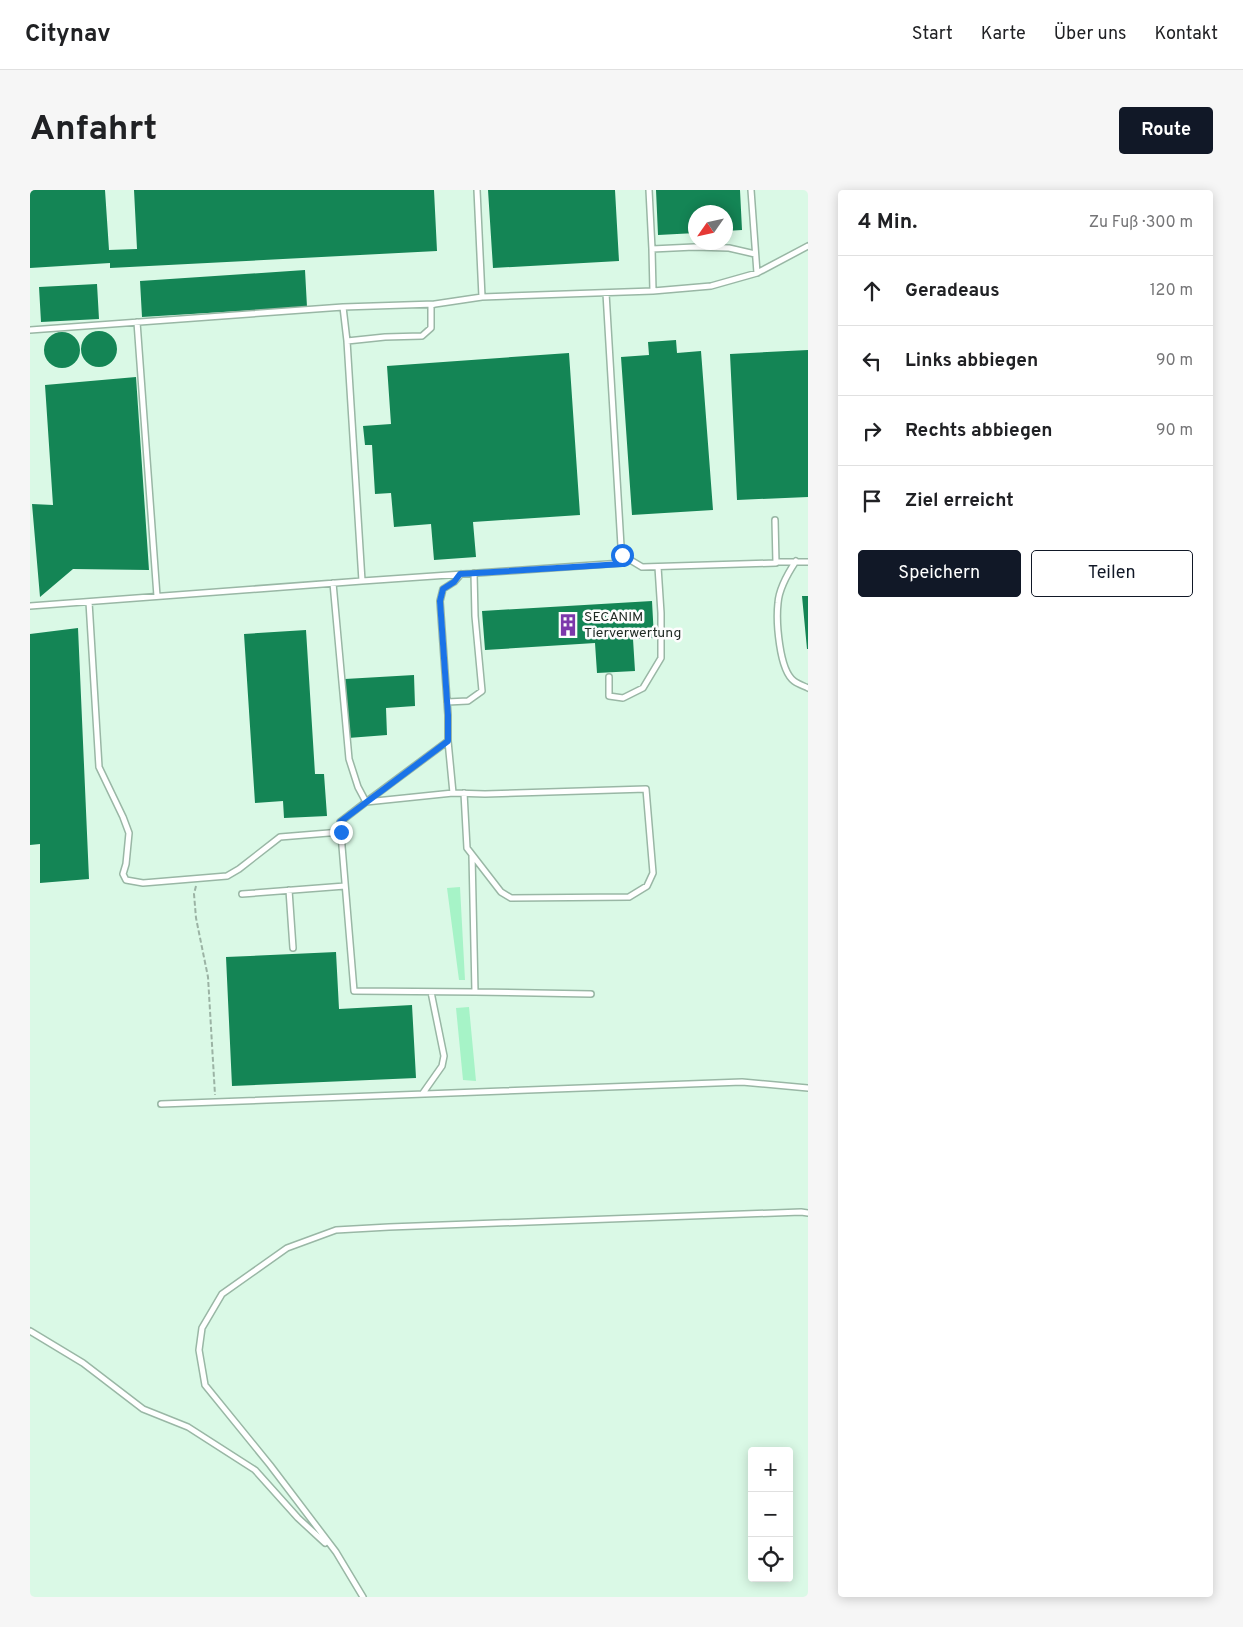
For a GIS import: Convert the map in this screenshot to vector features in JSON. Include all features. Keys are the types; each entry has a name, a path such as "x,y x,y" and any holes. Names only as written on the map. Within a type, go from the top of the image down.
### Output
{"lane":[{"path":"477,190 482,297"},
{"path":"649,190 653,291"},
{"path":"751,190 757,273"},
{"path":"30,330 343,307 435,304 482,297 653,291 711,286 757,273 808,246"},
{"path":"652,249 729,248 755,254"},
{"path":"30,606 622,564 606,293"},
{"path":"347,341 391,336 422,336 431,328 431,305 435,304"},
{"path":"343,307 347,341 362,581"},
{"path":"137,322 157,596"},
{"path":"774,520 776,562"},
{"path":"622,555 642,567 808,562"},
{"path":"796,561 782,587 778,603 780,654 785,670 793,681 808,688"},
{"path":"609,677 609,696 624,698 643,688 661,658 658,567"},
{"path":"447,702 468,701 482,691 475,616 474,573"},
{"path":"453,793 440,601 443,589 454,582 460,574"},
{"path":"333,583 349,759 358,787 366,802"},
{"path":"89,602 99,767 129,833 126,864 123,874 126,880 143,883 226,876 239,869 280,837 341,832"},
{"path":"448,741 340,822 354,991 592,994"},
{"path":"366,802 453,793 464,793 485,794 646,789 653,873 647,886 629,897 510,898 501,892 467,848 464,793"},
{"path":"472,854 475,992"},
{"path":"242,894 346,886"},
{"path":"289,890 293,948"},
{"path":"423,1094 442,1066 444,1056 431,992"},
{"path":"161,1104 742,1082 808,1088"},
{"path":"363,1597 336,1552 206,1385 199,1350 202,1328 222,1294 287,1248 336,1230 808,1213"},
{"path":"30,1331 82,1363 143,1409 188,1427 255,1470 298,1518 336,1552"}],"path":[{"path":"197,878 194,894 200,941 208,977 215,1102"}],"green space":[{"path":"460,887 465,980 459,980 447,888"},
{"path":"469,1007 476,1081 463,1080 456,1008"}],"building":[{"path":"30,190 105,190 109,250 137,249 134,190 434,190 437,251 110,268 110,263 30,268"},
{"path":"488,190 615,190 619,261 493,268"},
{"path":"656,190 740,190 742,230 733,231 733,205 688,205 688,233 658,235"},
{"path":"305,270 307,307 142,317 140,281"},
{"path":"97,284 99,319 41,322 39,287"},
{"path":"99,331 112,336 117,349 112,362 99,367 86,362 81,349 86,336"},
{"path":"62,332 75,337 80,350 75,363 62,368 49,363 44,350 49,337"},
{"path":"676,340 677,353 701,351 713,510 632,515 621,357 649,355 648,342"},
{"path":"808,350 808,497 737,500 730,354"},
{"path":"569,353 580,515 473,522 476,557 434,560 431,524 394,527 391,493 375,494 372,445 365,445 363,426 391,424 387,366"},
{"path":"136,377 149,570 73,569 40,597 32,504 53,505 45,385"},
{"path":"802,596 808,596 808,649 807,649"},
{"name":"SECANIM Tierverwertung","path":"652,601 654,638 633,639 635,671 597,673 595,643 485,650 482,611"},
{"path":"78,628 89,879 40,883 40,844 30,845 30,634"},
{"path":"306,630 315,774 324,774 327,816 284,818 283,801 255,803 244,634"},
{"path":"414,675 415,706 386,708 387,735 348,738 345,679"},
{"path":"336,952 339,1009 412,1005 416,1078 232,1086 226,957"}],"place":[{"name":"SECANIM Tierverwertung","path":"568,625"}],"route":[{"path":"341,832 340,822 448,741 440,601 443,589 454,582 460,574 622,564 622,555"}]}
